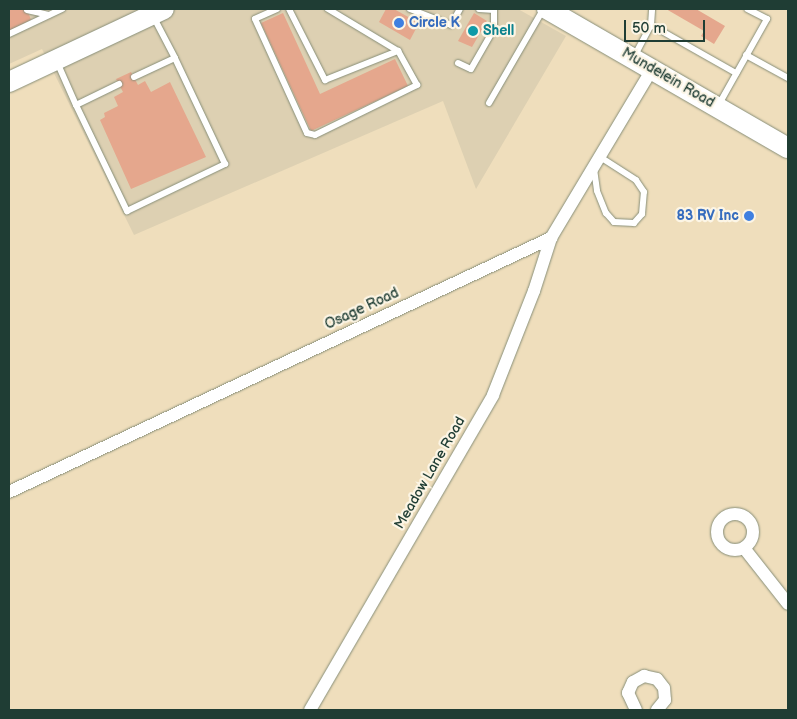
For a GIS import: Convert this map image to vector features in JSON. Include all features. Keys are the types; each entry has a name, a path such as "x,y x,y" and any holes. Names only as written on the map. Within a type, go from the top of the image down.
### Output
{"main road":[{"name":"Mundelein Road","path":"545,9 788,148"},
{"path":"9,82 158,12"}],"street":[{"path":"551,238 652,69"},
{"name":"Osage Road","path":"9,492 551,238"},
{"name":"Meadow Lane Road","path":"310,710 493,395 534,291 551,238"},
{"path":"744,548 788,604"},
{"path":"636,710 628,693 633,682 644,676 661,683 665,694 662,709"}],"lane":[{"path":"9,34 62,9"},
{"path":"277,9 255,19 309,134 315,135 415,87 417,81 398,51 328,9"},
{"path":"289,9 325,80 398,51"},
{"path":"410,9 451,25 460,9"},
{"path":"458,63 471,70 494,29 494,10 479,9"},
{"path":"490,102 545,9"},
{"path":"633,58 651,25 652,9"},
{"path":"717,107 767,19 748,9"},
{"path":"27,10 48,16"},
{"path":"56,60 127,211 225,164 175,58 158,12"},
{"path":"651,25 736,73"},
{"path":"746,55 788,78"},
{"path":"134,77 175,58"},
{"path":"76,105 119,84"},
{"path":"597,162 636,180 644,192 642,214 634,223 614,222 606,212 597,191 597,162"}],"shaded area":[{"path":"9,9 518,9 566,36 476,189 443,101 134,235 42,49 9,64"}],"building":[{"path":"9,9 27,9 31,20 9,31"},
{"path":"386,9 394,9 419,23 410,40 379,22"},
{"path":"666,9 696,9 725,26 714,44 701,36 704,31"},
{"path":"283,13 320,94 395,59 408,86 311,131 261,23"},
{"name":"Shell","path":"474,13 487,21 472,47 458,41"},
{"path":"131,72 138,85 145,81 151,92 170,82 206,157 131,189 100,120 105,117 104,113 118,106 114,97 123,92 116,79"}],"place":[{"name":"Circle K","path":"399,23"},
{"name":"Shell","path":"473,31"},
{"name":"83 RV Inc","path":"749,216"}]}
